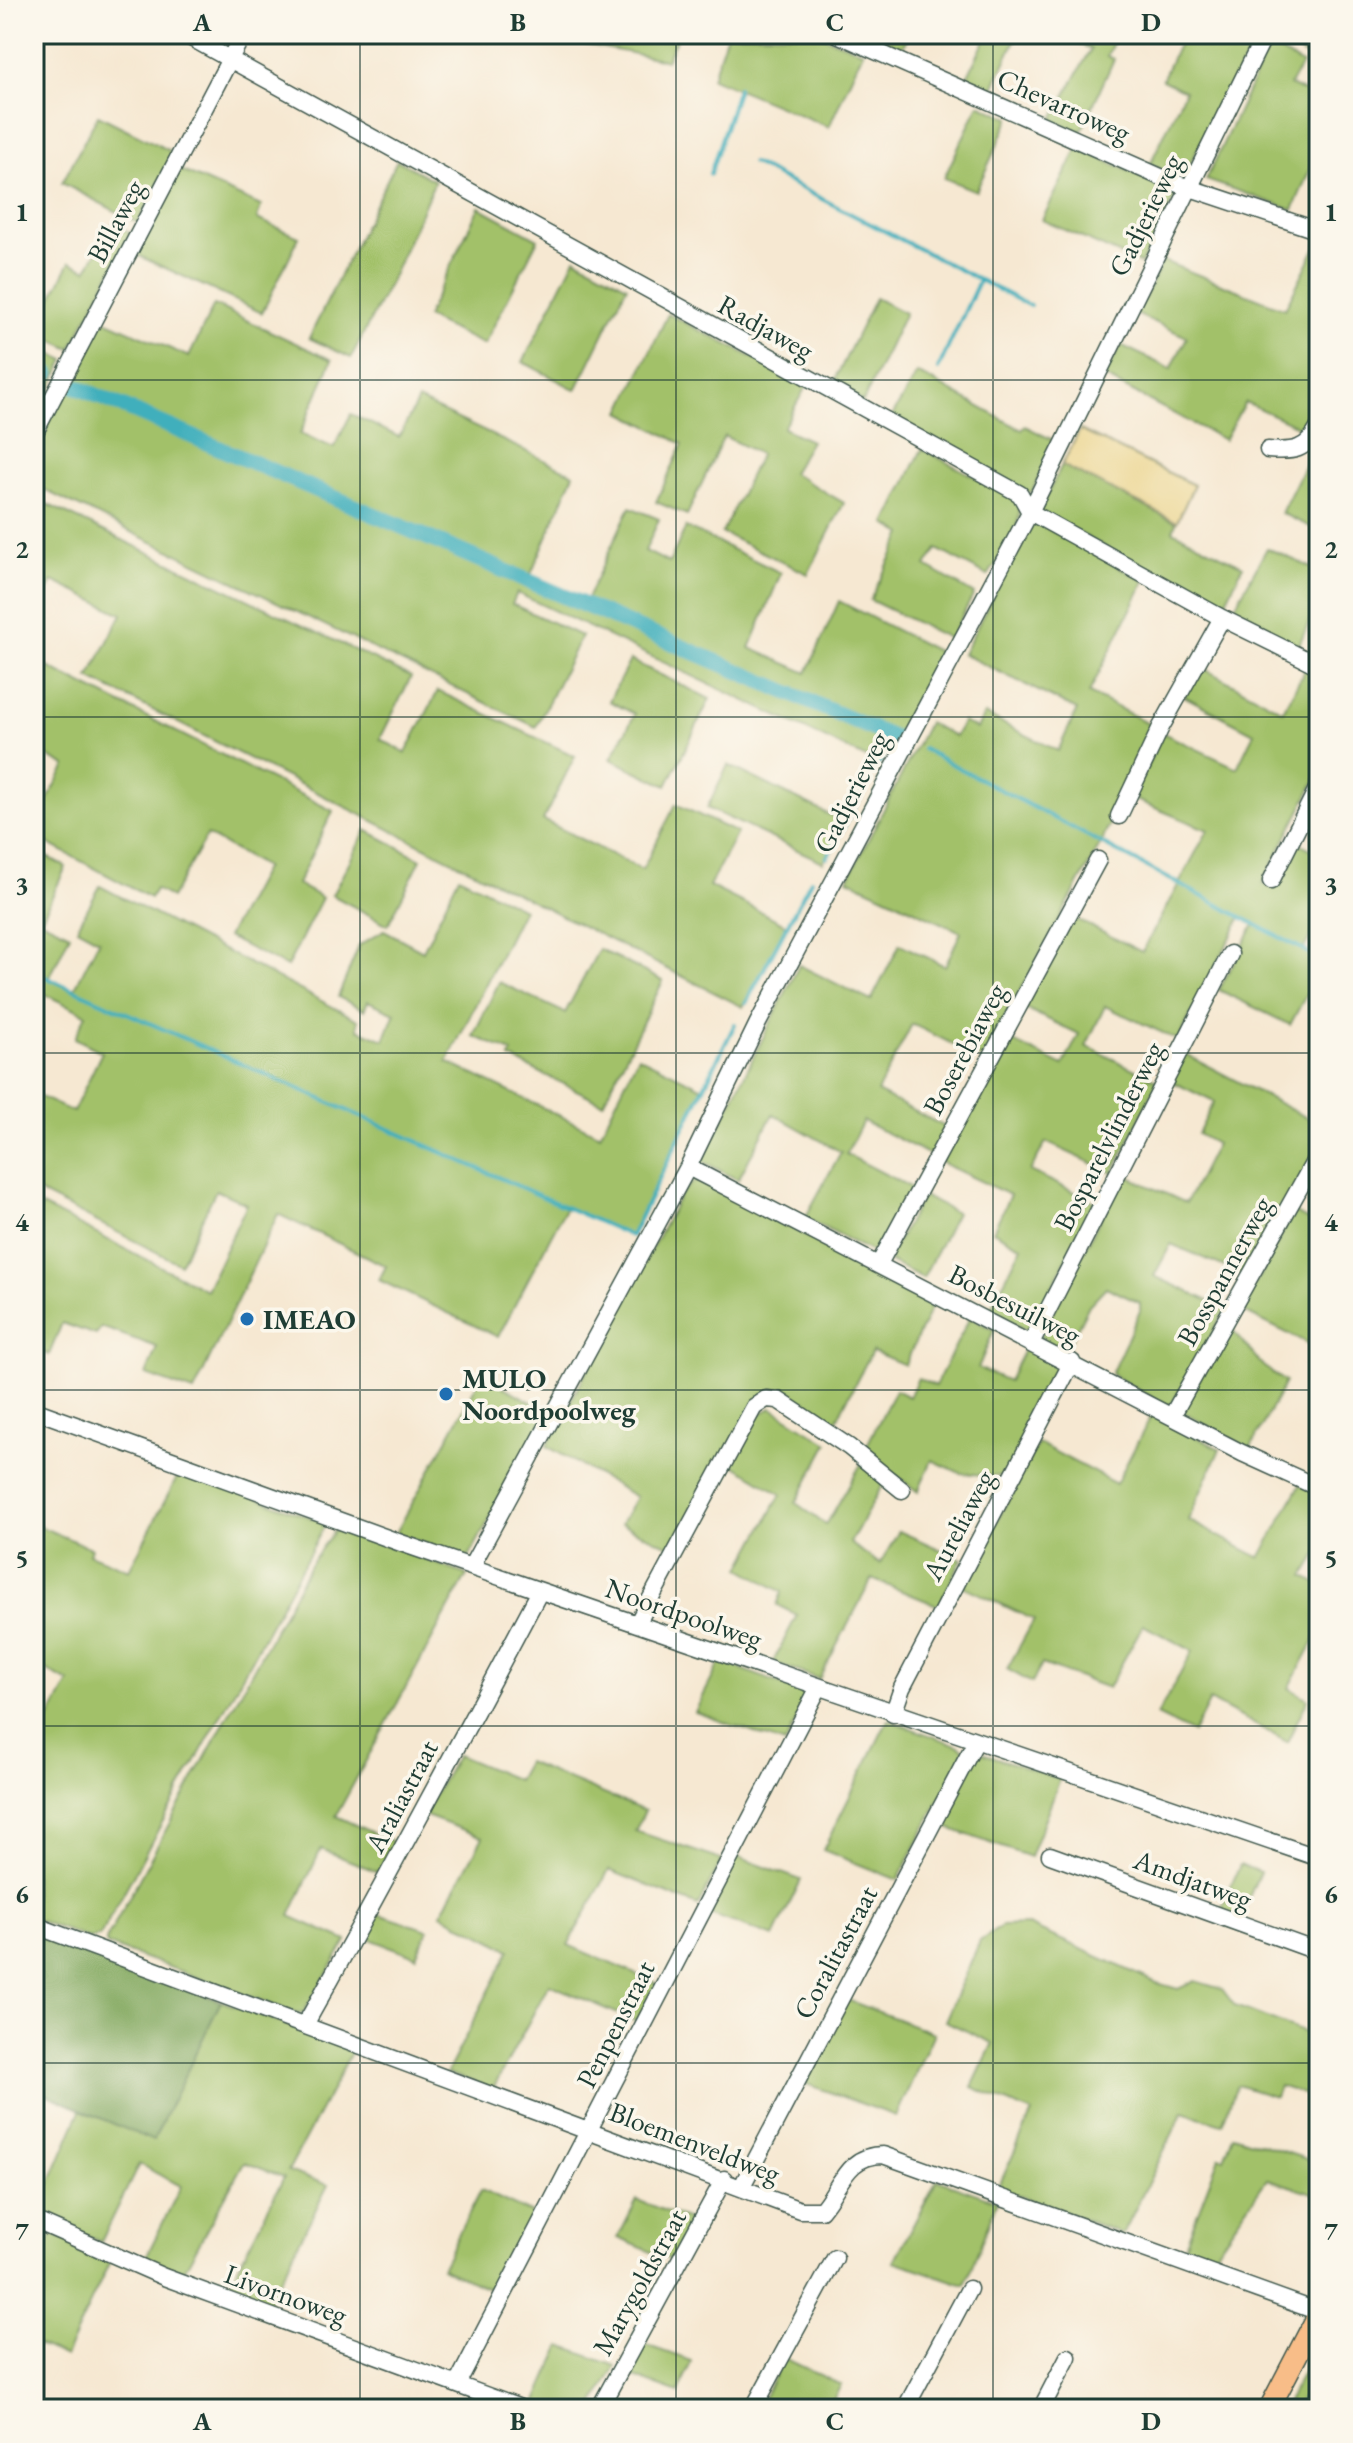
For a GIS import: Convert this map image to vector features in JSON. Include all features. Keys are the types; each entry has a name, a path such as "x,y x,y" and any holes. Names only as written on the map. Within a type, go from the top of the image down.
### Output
{"main road":[{"path":"1269,2409 1319,2313"}],"street":[{"name":"Radjaweg","path":"184,34 1020,494 1030,512 1222,618 1319,666"},
{"name":"Billaweg","path":"34,434 243,34"},
{"name":"Chevarroweg","path":"837,34 1172,182 1319,231"},
{"name":"Gadjerieweg","path":"471,1567 688,1167 758,1023 1030,512 1265,34"},
{"path":"1268,450 1301,449 1311,442 1319,427"},
{"path":"1119,816 1161,727 1222,618"},
{"path":"1271,881 1319,785"},
{"name":"Boserebiaweg","path":"879,1264 1098,860"},
{"name":"Bosparelvlinderweg","path":"1032,1341 1230,954"},
{"name":"Bosspannerweg","path":"1173,1414 1319,1153"},
{"name":"Bosbesuilweg","path":"688,1167 1032,1341 1242,1453 1319,1488"},
{"name":"Aureliaweg","path":"893,1714 902,1688 1072,1362"},
{"path":"637,1624 754,1407 766,1399 778,1400 849,1447 902,1490"},
{"name":"Noordpoolweg","path":"34,1410 975,1743 1319,1858"},
{"name":"Araliastraat","path":"306,2023 386,1881 412,1825 540,1591"},
{"name":"Penpenstraat","path":"457,2384 819,1687"},
{"name":"Coralitastraat","path":"742,2186 975,1743"},
{"name":"Amdjatweg","path":"1050,1855 1319,1952"},
{"name":"Bloemenveldweg","path":"34,1925 306,2023 800,2210 821,2210 855,2162 868,2155 883,2155 1319,2313"},
{"name":"Marygoldstraat","path":"599,2409 724,2179"},
{"name":"Livornoweg","path":"34,2220 164,2277 523,2409"},
{"path":"753,2409 835,2258"},
{"path":"905,2409 969,2289"},
{"path":"1041,2409 1068,2357"}],"green space":[{"path":"534,34 679,34 666,60"},
{"path":"727,34 816,34 863,51 829,127 712,78"},
{"path":"872,34 909,34 901,50 871,37"},
{"path":"988,34 1018,34 990,94 965,81"},
{"path":"1055,34 1117,34 1107,56 1114,59 1081,132 1052,120 1091,49"},
{"path":"1183,34 1258,34 1183,177 1174,177 1150,164 1185,91 1162,80"},
{"path":"1275,34 1319,34 1319,63 1273,38"},
{"path":"1269,46 1302,64 1290,85 1319,99 1319,148 1293,210 1206,180"},
{"path":"979,104 1010,118 976,191 944,178"},
{"path":"98,115 174,153 138,223 62,183"},
{"path":"1078,148 1177,193 1141,264 1042,220"},
{"path":"397,160 435,181 391,280 351,358 309,338"},
{"path":"178,169 261,206 257,219 299,237 262,313 135,254"},
{"path":"479,207 538,239 484,345 426,317"},
{"path":"112,224 131,233 71,349 34,332 70,262 87,270"},
{"path":"1319,241 1319,419 1312,433 1245,402 1224,440 1104,377 1121,345 1171,369 1187,337 1136,314 1163,261 1285,309"},
{"path":"575,258 627,286 576,390 523,362"},
{"path":"875,298 905,313 863,402 832,386"},
{"path":"214,305 332,360 300,434 334,448 351,414 399,437 418,400 574,474 528,581 584,605 630,507 659,519 645,551 669,563 686,527 781,573 750,648 807,673 839,601 941,653 898,740 893,739 879,764 517,593 512,604 581,636 536,727 34,485 34,444 101,318 189,357"},
{"path":"668,314 807,385 783,428 811,441 792,473 844,503 808,574 722,533 760,454 724,436 687,515 656,502 683,444 621,412"},
{"path":"34,346 65,360 34,421"},
{"path":"917,373 1022,430 1025,426 1055,441 1032,492 1026,492 891,418"},
{"path":"922,449 1017,499 1019,508 1019,518 1011,539 988,576 937,549 926,566 974,594 950,639 870,600 903,534 886,524"},
{"path":"1309,457 1319,461 1319,531 1281,513"},
{"path":"1062,465 1176,522 1173,531 1243,566 1221,611 1039,511"},
{"path":"34,498 411,677 380,739 406,753 438,691 575,756 543,820 642,870 676,804 737,833 709,886 787,925 743,1007 89,678 122,614 53,581 34,620"},
{"path":"1032,520 1145,581 1089,693 1156,727 1101,843 983,1059 912,1024 877,1092 947,1128 932,1156 863,1121 846,1154 912,1188 878,1251 870,1251 805,1218 841,1152 773,1114 738,1180 702,1161 799,965 871,1001 900,944 945,966 961,932 848,879 928,723 955,736 963,722 977,729 984,714 1058,751 1077,710 963,654"},
{"path":"1267,548 1319,571 1319,610 1315,609 1297,649 1230,615"},
{"path":"34,660 333,811 297,884 322,898 287,967 227,937 265,867 207,835 171,898 155,889 150,898 34,836 34,824 66,766 38,751 34,757"},
{"path":"630,660 710,699 667,786 611,759 635,714 609,701"},
{"path":"1307,666 1319,672 1319,774 1263,883 1271,888 1295,841 1319,853 1319,920 1303,950 1319,958 1319,1001 1306,995 1290,1025 1219,990 1254,925 1241,917 1178,1040 1105,1006 1086,1046 1158,1081 1113,1173 1046,1142 1030,1171 1095,1202 1029,1332 989,1311 1022,1247 993,1231 1010,1195 940,1162 1005,1038 1063,1066 1079,1034 1022,1007 1072,917 1142,952 1208,830 1131,798 1163,733 1237,768 1254,733 1184,696 1201,667 1283,711"},
{"path":"728,765 846,823 823,862 707,808"},
{"path":"366,830 421,859 388,925 332,895"},
{"path":"34,850 66,867 41,920 70,934 49,979 74,990 99,940 77,928 100,886 358,1020 358,1029 384,1040 395,1013 368,1001 364,1010 338,997 359,946 384,930 423,951 459,876 523,909 447,1062 600,1135 638,1056 703,1088 631,1236 566,1207 498,1337 379,1280 386,1266 278,1214 194,1392 146,1375 157,1347 101,1327 96,1335 62,1323 49,1355 34,1348 34,1223 42,1206 206,1290 247,1204 216,1190 180,1264 34,1190 34,1094 73,1112 102,1052 75,1038 86,1014 34,989"},
{"path":"599,949 663,981 603,1103 510,1058 512,1052 473,1036 499,982 565,1013"},
{"path":"1185,1054 1311,1120 1319,1129 1317,1144 1301,1182 1246,1276 1171,1244 1154,1276 1226,1309 1172,1404 1165,1405 1111,1374 1140,1311 1140,1303 1106,1287 1089,1305 1065,1352 1039,1339 1123,1174 1186,1203 1216,1144 1198,1134 1214,1102 1171,1081"},
{"path":"700,1181 934,1301 905,1365 872,1351 832,1429 770,1392 671,1547 621,1524 636,1497 547,1446 680,1195 693,1182"},
{"path":"923,1196 956,1213 923,1278 890,1262 889,1256"},
{"path":"1293,1212 1319,1225 1319,1349 1238,1309 1263,1272"},
{"path":"970,1317 994,1330 978,1368 1008,1381 1026,1346 1059,1369 1057,1378 1006,1477 960,1473 932,1460 918,1492 864,1451 895,1390 909,1397 918,1378 935,1386"},
{"path":"1229,1326 1263,1366 1285,1382 1250,1449 1181,1411"},
{"path":"482,1375 548,1411 469,1557 464,1558 396,1533"},
{"path":"772,1408 828,1443 796,1503 826,1525 861,1464 884,1482 850,1543 880,1564 899,1531 962,1559 939,1606 872,1579 819,1679 773,1662 797,1615 777,1605 782,1592 741,1568 781,1494 732,1464 758,1414"},
{"path":"1152,1414 1220,1449 1188,1520 1260,1558 1300,1485 1319,1493 1319,1551 1304,1576 1319,1585 1319,1632 1289,1688 1308,1699 1287,1742 1210,1700 1193,1733 1157,1715 1193,1651 1143,1625 1108,1688 1042,1664 1032,1683 1007,1669 1034,1620 963,1586 1038,1443 1116,1484"},
{"path":"181,1470 326,1523 100,1936 90,1939 34,1919 34,1747 69,1682 34,1664 34,1524 91,1548 89,1554 129,1570"},
{"path":"341,1528 467,1575 336,1816 399,1845 385,1875 321,1849 290,1916 347,1941 303,2013 297,2014 106,1944 106,1940 311,1563 333,1532"},
{"path":"721,1661 809,1695 785,1744 695,1712"},
{"path":"888,1720 960,1746 965,1751 898,1880 823,1850"},
{"path":"979,1752 1060,1779 1030,1857 937,1824"},
{"path":"457,1755 517,1780 527,1762 645,1811 635,1831 722,1860 698,1906 609,1870 568,1945 658,1984 637,2022 549,1984 493,2089 447,2073 510,1950 441,1914 483,1837 423,1815"},
{"path":"735,1856 801,1880 774,1937 704,1912"},
{"path":"1240,1865 1260,1872 1239,1920 1220,1912"},
{"path":"375,1913 428,1930 416,1956 362,1936"},
{"path":"1028,1925 1157,1983 1178,1989 1195,1981 1222,1989 1235,2006 1319,2038 1319,2099 1279,2086 1275,2097 1237,2085 1222,2124 1183,2112 1123,2234 998,2188 1032,2113 972,2087 993,2043 945,2021 980,1941 1002,1926"},
{"path":"34,1933 221,2001 153,2141 34,2089"},
{"path":"845,1999 934,2033 896,2116 801,2082"},
{"path":"221,2001 353,2049 288,2171 328,2185 265,2309 224,2294 284,2177 244,2162 180,2278 143,2263 181,2186 139,2164 101,2242 36,2215 81,2110 153,2140"},
{"path":"1233,2135 1319,2163 1319,2195 1267,2179 1208,2263 1182,2254 1219,2157 1224,2158"},
{"path":"937,2180 997,2201 965,2285 894,2261"},
{"path":"481,2190 541,2218 500,2293 441,2268"},
{"path":"637,2200 696,2223 675,2262 618,2238"},
{"path":"52,2234 111,2259 65,2357 34,2343 34,2275"},
{"path":"1319,2341 1319,2366 1296,2409 1283,2409"},
{"path":"640,2343 691,2361 679,2393 623,2373"},
{"path":"561,2346 616,2366 592,2409 534,2408"},
{"path":"784,2358 841,2385 828,2409 757,2409"}],"sand":[{"path":"1080,430 1194,485 1177,522 1062,465"}],"water":[{"path":"1319,2366 1319,2397 1313,2409 1296,2409"}],"waterway":[{"path":"710,174 738,88"},
{"path":"752,163 1030,306"},
{"path":"938,369 979,281"},
{"path":"34,367 48,373"},
{"path":"70,384 894,738"},
{"path":"879,764 894,738"},
{"path":"923,749 1319,958"},
{"path":"827,857 867,785"},
{"path":"746,1003 811,880"},
{"path":"34,972 631,1236 735,1024"}],"place":[{"name":"IMEAO","path":"247,1319"},
{"name":"MULO Noordpoolweg","path":"446,1394"}]}
